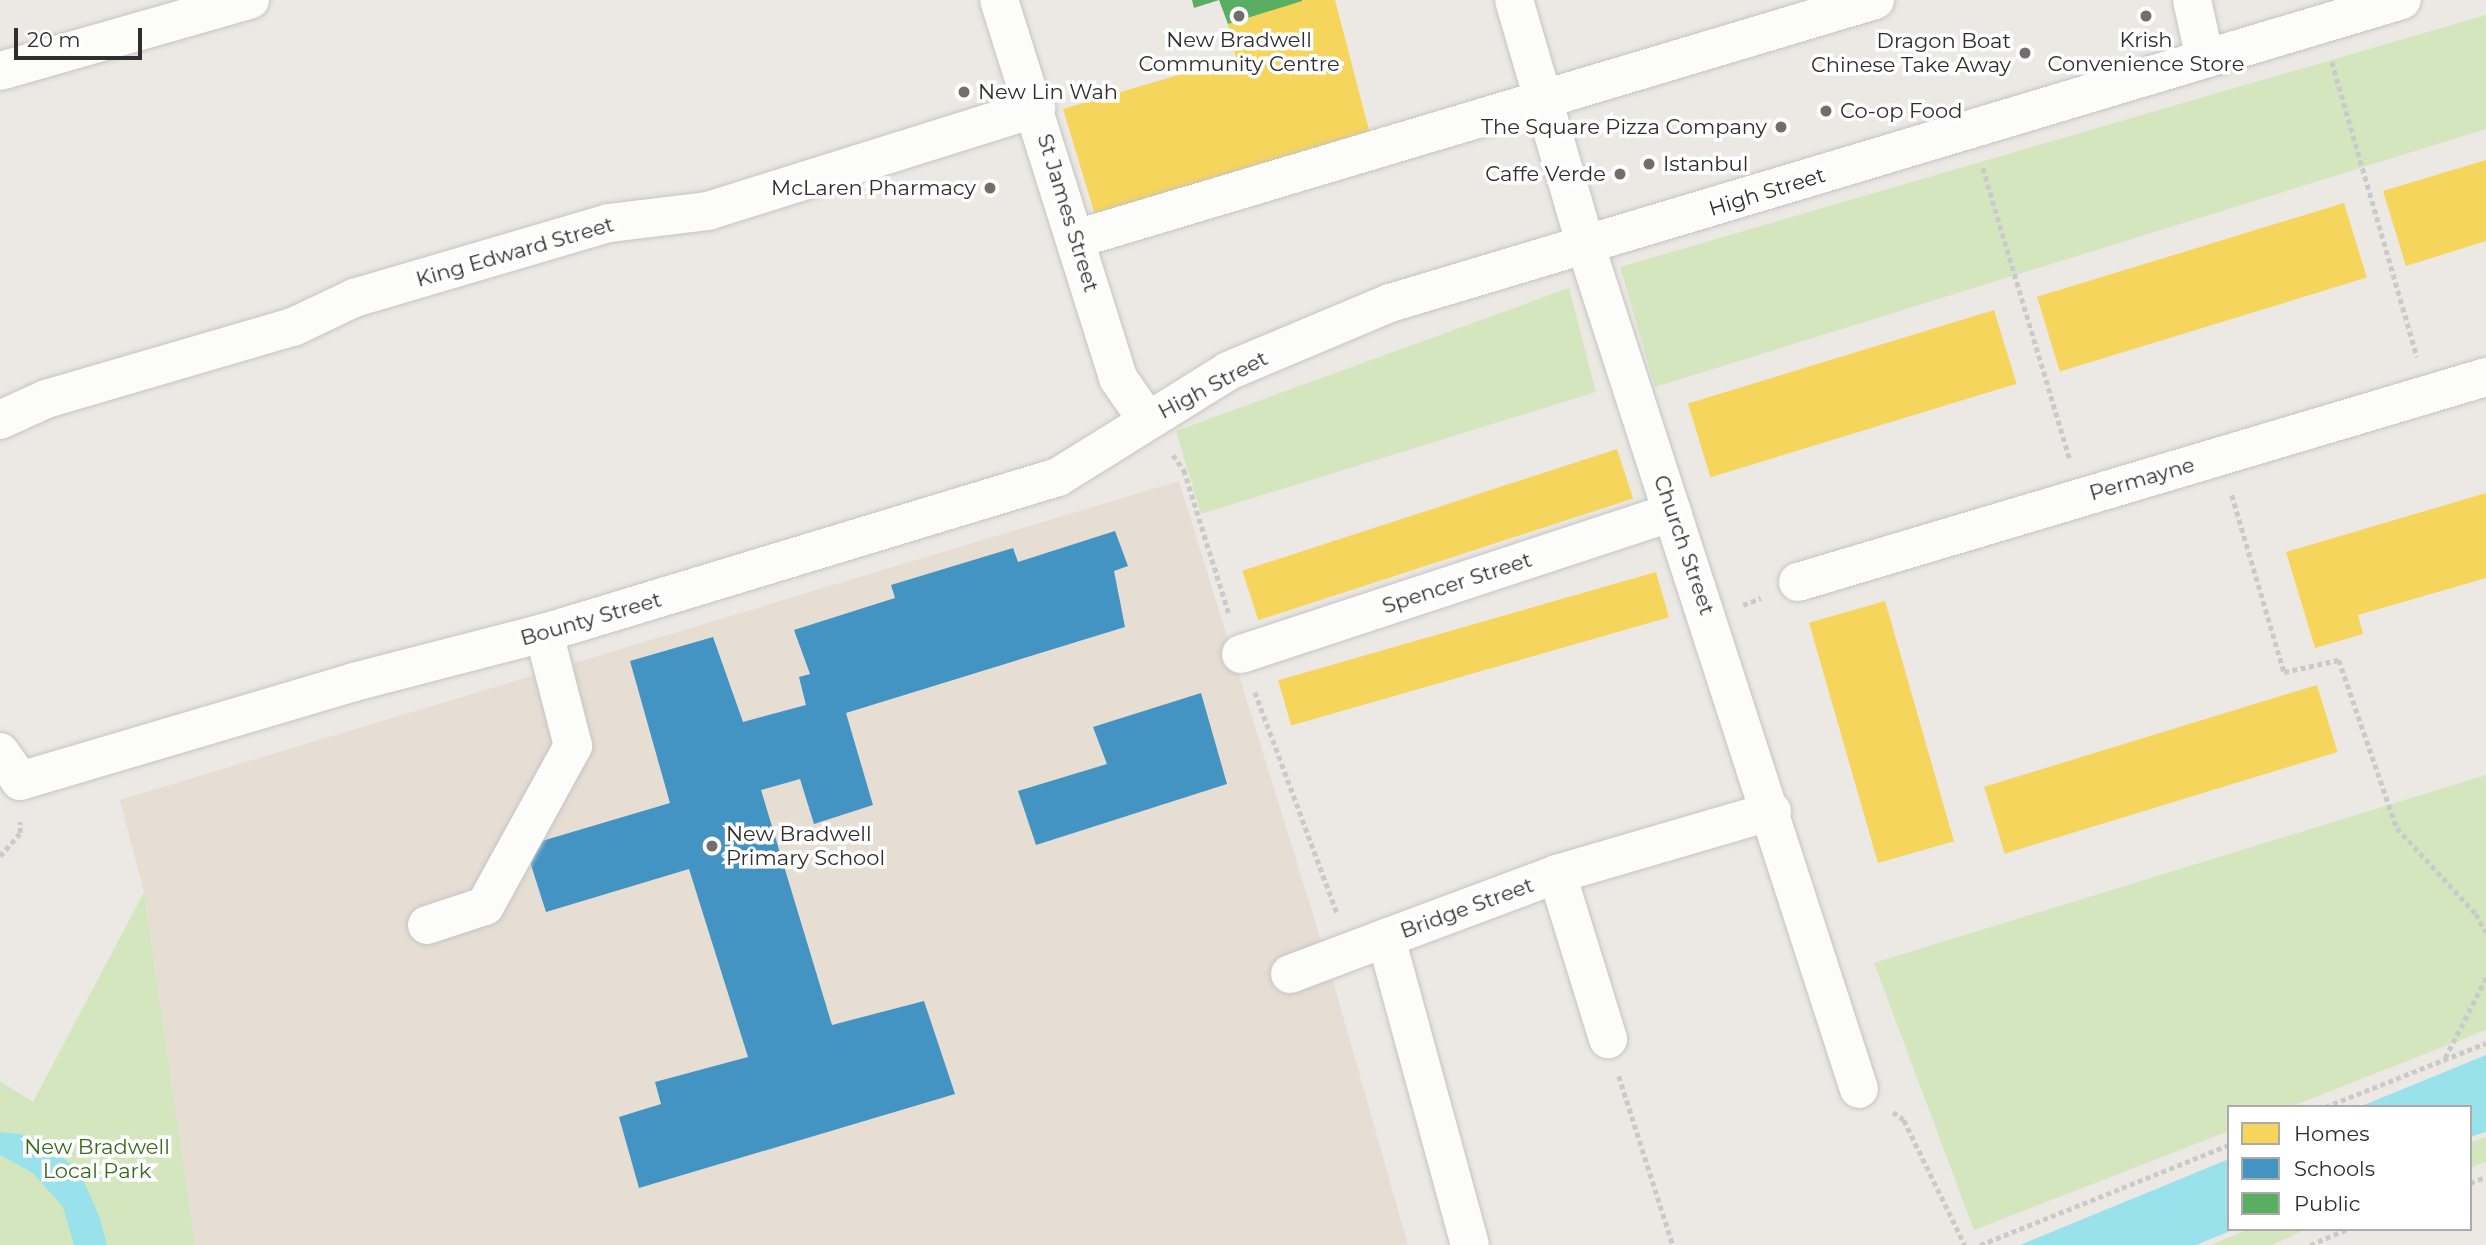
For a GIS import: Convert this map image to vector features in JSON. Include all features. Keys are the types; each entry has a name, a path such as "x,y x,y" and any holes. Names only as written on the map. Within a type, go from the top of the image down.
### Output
{"street":[{"path":"0,71 250,0"},
{"name":"St James Street","path":"999,0 1036,108 1118,378 1147,421"},
{"name":"Church Street","path":"1514,0 1547,100 1586,247 1672,512 1710,619 1859,1089"},
{"path":"1076,239 1875,0"},
{"path":"2192,0 2205,59"},
{"name":"High Street","path":"1147,421 1228,371 1390,303 1586,247 2402,0"},
{"name":"King Edward Street","path":"0,420 46,399 293,327 354,298 609,223 708,211 1036,108"},
{"name":"Permayne","path":"1798,582 2486,377"},
{"name":"Bounty Street","path":"10,767 544,634 1058,478 1147,421"},
{"name":"Spencer Street","path":"1241,654 1672,512"},
{"path":"427,925 485,906 573,746 544,634"},
{"name":"Bridge Street","path":"1470,1245 1386,938 1557,874 1772,811"},
{"path":"1557,874 1608,1039"},
{"path":"1290,974 1386,938"}],"path":[{"path":"2322,24 2427,393"},
{"path":"1972,131 2081,496"},
{"path":"2220,457 2284,672 2339,660 2397,828 2476,914 2486,932"},
{"path":"1710,619 1798,582"},
{"path":"2445,1059 2486,978"},
{"path":"1608,1039 1673,1245"},
{"path":"2330,1105 2486,1043"},
{"path":"1859,1089 1904,1120 1965,1245"},
{"path":"1980,1245 2227,1146"},
{"path":"2310,1245 2342,1231"}],"shaded area":[{"name":"New Bradwell Primary School","path":"1179,481 1327,960 1408,1245 195,1245 144,892 120,800"}],"green space":[{"path":"2486,15 2486,129 1655,387 1620,267"},
{"path":"1569,288 1596,392 1201,514 1176,431"},
{"path":"2486,775 2486,1030 2295,1105 2227,1105 2227,1132 1974,1230 1874,963"},
{"name":"New Bradwell Local Park","path":"144,892 195,1245 0,1245 0,1081 33,1102"},
{"path":"2486,1137 2486,1162 2472,1167 2472,1142"},
{"path":"2244,1231 2302,1231 2272,1245 2211,1245"}],"water":[{"path":"2486,1055 2486,1132 2472,1136 2472,1105 2364,1105"},
{"path":"0,1132 27,1135 78,1168 100,1218 107,1245 74,1245 63,1207 33,1173 0,1155"},
{"path":"2227,1160 2227,1231 2230,1231 2196,1245 2020,1245"}],"building: Homes":[{"path":"1303,0 1335,0 1370,134 1095,215 1063,109 1236,58 1228,24"},
{"path":"2486,160 2486,241 2406,266 2383,191"},
{"path":"2344,203 2367,278 2060,371 2037,297"},
{"path":"1994,310 2017,384 1710,477 1688,404"},
{"path":"1617,449 1633,498 1258,620 1242,571"},
{"path":"2486,493 2486,578 2358,615 2363,634 2315,648 2286,552"},
{"path":"1656,572 1669,617 1291,726 1278,680"},
{"path":"1885,601 1954,841 1878,863 1809,623"},
{"path":"2317,685 2337,752 2005,854 1984,787"}],"building: Schools":[{"path":"1115,531 1128,566 1114,571 1125,627 846,713 873,805 814,824 800,779 761,790 832,1025 924,1001 955,1094 639,1188 619,1117 661,1104 655,1082 748,1057 689,869 546,912 525,846 670,803 630,661 713,637 743,722 806,705 799,677 810,674 794,630 895,598 891,585 1013,548 1018,562"},
{"path":"1201,693 1227,784 1036,845 1018,791 1107,764 1093,727"}],"building: Public":[{"path":"1192,0 1219,0 1194,8"},
{"name":"New Bradwell Community Centre","path":"1219,0 1302,0 1302,1 1228,24"}],"place":[{"name":"New Bradwell Community Centre","path":"1239,16"},
{"name":"Krish Convenience Store","path":"2146,16"},
{"name":"Dragon Boat Chinese Take Away","path":"2025,53"},
{"name":"New Lin Wah","path":"964,92"},
{"name":"Co-op Food","path":"1826,111"},
{"name":"The Square Pizza Company","path":"1781,127"},
{"name":"Istanbul","path":"1649,164"},
{"name":"Caffe Verde","path":"1620,174"},
{"name":"McLaren Pharmacy","path":"990,188"},
{"name":"New Bradwell Primary School","path":"712,846"}]}
